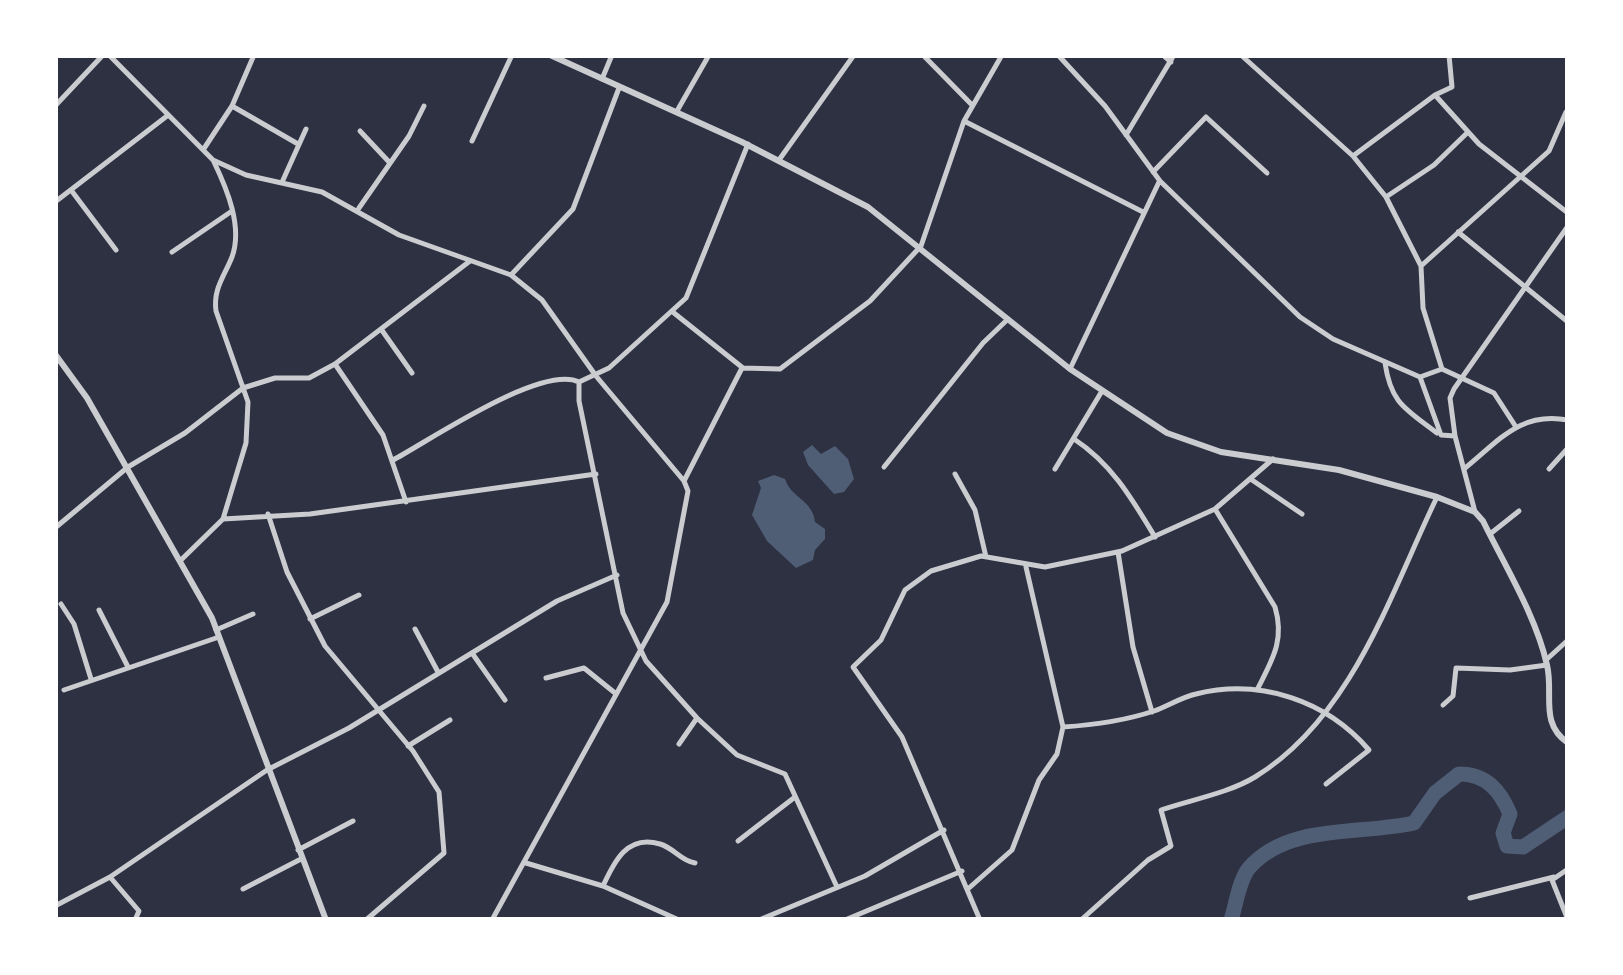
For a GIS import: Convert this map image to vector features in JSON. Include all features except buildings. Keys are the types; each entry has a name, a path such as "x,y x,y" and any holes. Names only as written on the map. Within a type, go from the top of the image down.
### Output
{"street":[{"path":"55,106 106,55 212,160 246,175 282,181 358,210 399,235 511,275 542,300 596,376 684,481 688,491 667,602 492,920"},
{"path":"202,150 232,106 254,55"},
{"path":"472,141 512,55"},
{"path":"550,55 748,144 868,207 1070,368 1147,422 1188,442 1340,470 1437,497 1475,512"},
{"path":"602,79 612,55"},
{"path":"677,111 709,55"},
{"path":"779,160 854,55"},
{"path":"923,55 972,104"},
{"path":"674,313 743,368 780,370 886,287 920,246 964,121 1002,55"},
{"path":"1058,55 1160,181 1300,317 1385,363 1420,376 1442,368 1494,393 1516,427"},
{"path":"1126,136 1173,59 1163,55"},
{"path":"1241,55 1353,156 1386,197 1421,266 1423,308 1442,368"},
{"path":"1353,156 1452,86 1449,55"},
{"path":"511,275 573,209 619,88"},
{"path":"1435,95 1467,133 1568,213"},
{"path":"232,106 298,144"},
{"path":"358,210 424,106"},
{"path":"1421,266 1550,151 1566,112"},
{"path":"55,202 167,116"},
{"path":"1153,172 1206,117 1268,173"},
{"path":"964,121 1142,212"},
{"path":"282,181 306,128"},
{"path":"360,131 390,163"},
{"path":"1386,197 1434,165 1467,133"},
{"path":"392,460 489,404 560,380 579,382 596,376 674,313 695,282 748,144"},
{"path":"182,560 223,519 246,443 249,409 214,294 234,252 232,211 212,160"},
{"path":"1070,368 1160,181"},
{"path":"72,190 116,250"},
{"path":"172,252 232,211"},
{"path":"1568,226 1450,398 1455,436 1475,512 1490,534 1547,662 1551,725 1568,744"},
{"path":"1458,232 1568,322"},
{"path":"55,528 128,468 184,433 243,388 275,378 310,378 335,364 470,261"},
{"path":"884,467 983,343 1008,319"},
{"path":"381,329 412,374"},
{"path":"55,354 182,560 217,633 326,920"},
{"path":"1385,363 1389,390 1397,402 1441,435 1455,436"},
{"path":"335,364 376,424 406,502"},
{"path":"684,481 743,368"},
{"path":"1420,376 1441,435"},
{"path":"579,382 623,613 641,649 697,718 737,755 780,769 837,887"},
{"path":"1055,470 1102,392"},
{"path":"1464,469 1516,427 1544,416 1568,420"},
{"path":"1074,439 1098,454 1120,480 1155,537"},
{"path":"1548,469 1568,448"},
{"path":"980,920 902,737 853,667 881,640 913,580 986,557 1045,568 1118,552 1215,509 1273,459"},
{"path":"223,519 310,514 596,474"},
{"path":"954,474 975,510 986,557"},
{"path":"1252,480 1302,514"},
{"path":"1081,920 1148,860 1171,846 1161,810 1254,778 1324,710 1372,637 1437,497"},
{"path":"1215,509 1275,607 1280,622 1280,646 1257,690"},
{"path":"1490,534 1519,511"},
{"path":"268,514 287,572 325,646 408,746 439,792 444,853 366,920"},
{"path":"1118,552 1133,647 1152,712"},
{"path":"968,888 1012,850 1039,780 1056,754 1063,727 1026,567"},
{"path":"55,906 110,877 267,770 348,728 557,602 617,575"},
{"path":"310,619 358,595"},
{"path":"61,604 74,624 91,679"},
{"path":"99,610 128,667"},
{"path":"64,690 217,633 254,614"},
{"path":"415,629 438,672"},
{"path":"1444,706 1453,696 1456,668 1510,670 1547,662 1568,640"},
{"path":"472,653 505,700"},
{"path":"546,678 584,668 615,693"},
{"path":"1063,727 1104,724 1152,712 1197,693 1257,690 1324,710 1350,728 1369,750 1326,784"},
{"path":"679,744 697,718"},
{"path":"408,746 450,720"},
{"path":"738,842 796,796"},
{"path":"243,889 354,821"},
{"path":"759,920 837,887 944,830"},
{"path":"603,886 617,856 630,846 661,844 695,864"},
{"path":"526,863 648,902 679,920"},
{"path":"1470,898 1568,870"},
{"path":"845,920 962,871"},
{"path":"110,877 138,910 135,920"},
{"path":"1554,877 1568,920"}],"water":[{"path":"812,445 821,454 835,446 848,459 854,479 844,492 834,494 808,465 803,452"},
{"path":"774,475 785,479 810,509 815,522 825,529 825,539 815,550 813,560 796,568 767,541 752,515 761,488 758,481"}],"waterway":[{"path":"1231,920 1246,873 1265,854 1305,837 1414,823 1435,793 1459,774 1484,780 1502,798 1510,814 1503,833 1507,846 1523,847 1568,817"}]}
